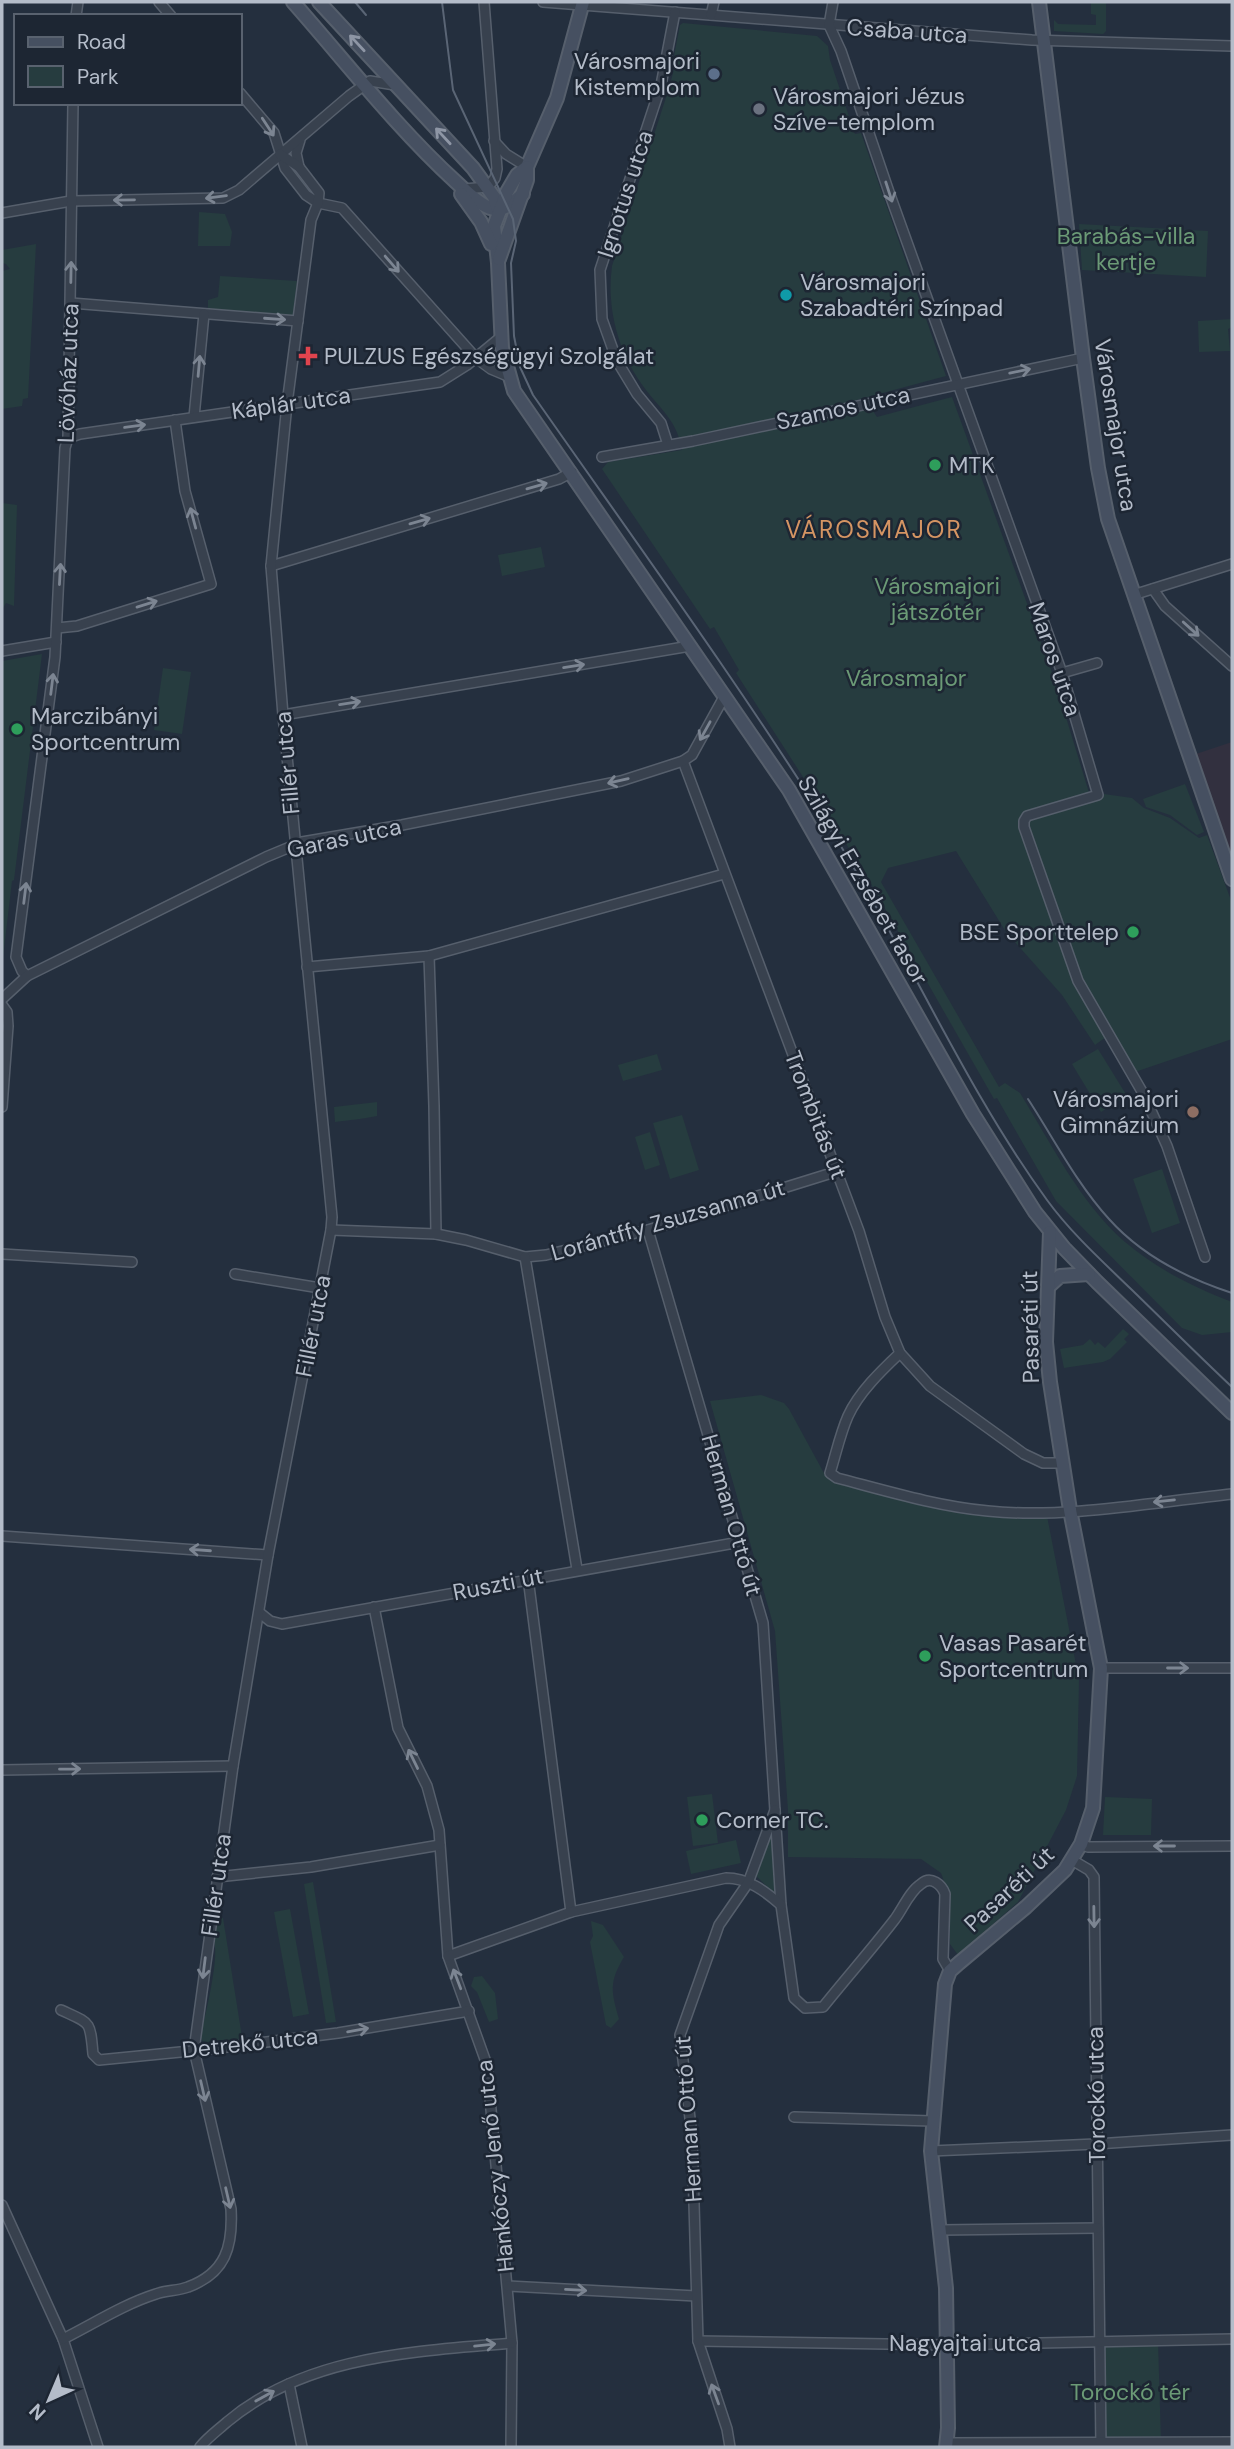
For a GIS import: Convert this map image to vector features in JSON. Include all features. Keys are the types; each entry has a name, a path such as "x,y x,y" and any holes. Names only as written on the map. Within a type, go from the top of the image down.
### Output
{"main road":[{"path":"293,2 469,203 499,257"},
{"path":"319,2 488,187 499,209"},
{"name":"Városmajor utca","path":"1039,2 1083,358 1108,519 1133,595 1228,850 1232,879"},
{"path":"499,209 511,185 527,167 557,98 583,4"},
{"path":"434,161 489,208 508,206 523,194"},
{"path":"499,257 523,194 527,167"},
{"path":"488,187 500,190 511,185"},
{"name":"Szilágyi Erzsébet fasor","path":"499,209 494,226 499,257 501,337 514,391 789,790 973,1114 1050,1232 1089,1274 1232,1413"},
{"name":"Pasaréti út","path":"955,1967 1058,1878 1081,1844 1091,1819 1095,1799 1101,1668 1062,1463 1046,1342 1050,1232"},
{"path":"1048,1287 1060,1276 1089,1274"},
{"path":"946,2445 946,2288 931,2151 943,1991 955,1967"}],"street":[{"path":"464,189 488,187 495,178 496,169 484,2"},
{"name":"Csaba utca","path":"543,2 1045,40 1232,46"},
{"path":"711,15 714,2"},
{"path":"829,24 833,2"},
{"name":"Ignotus utca","path":"668,445 661,423 637,394 617,361 602,319 600,270 661,85 675,12"},
{"name":"Maros utca","path":"829,24 1062,673 1098,795 1027,816 1024,827 1079,981 1144,1095 1167,1146 1205,1257"},
{"path":"2,213 71,201 223,198 239,190 365,85 374,81 395,85"},
{"path":"242,95 274,133 280,154 292,178 306,195 318,203 342,208 476,358 491,369 510,377"},
{"name":"Lövőház utca","path":"27,976 16,957 56,642 65,449 68,438 73,105"},
{"path":"493,139 506,154 527,167"},
{"path":"299,167 296,153 300,140"},
{"path":"280,154 299,167 317,188 318,203"},
{"name":"Fillér utca","path":"63,2339 156,2294 188,2287 214,2272 223,2261 232,2232 231,2209 194,2050 233,1766 268,1555 332,1217 282,715 271,566 287,404 311,220 318,203"},
{"path":"71,303 298,321"},
{"path":"194,417 204,314"},
{"name":"Káplár utca","path":"68,438 80,434 440,382 501,337"},
{"name":"Szamos utca","path":"602,457 1083,358"},
{"path":"57,628 77,626 211,584 185,491 175,420"},
{"path":"271,566 559,480 572,472"},
{"path":"1133,595 1232,564"},
{"path":"1153,589 1165,606 1232,666"},
{"path":"2,651 56,642"},
{"path":"282,715 690,646"},
{"path":"1062,673 1097,663"},
{"path":"683,761 692,755 724,697"},
{"name":"Garas utca","path":"2,999 27,976 295,845 621,781 683,761"},
{"name":"Trombitás út","path":"683,761 838,1171 885,1317 900,1353 930,1386 1024,1454 1043,1463 1062,1463"},
{"path":"307,967 429,956 724,874"},
{"path":"429,956 435,1106 436,1234"},
{"path":"2,1005 8,1012 2,1107"},
{"name":"Lorántffy Zsuzsanna út","path":"331,1230 436,1234 525,1258 648,1230 838,1171"},
{"name":"Herman Ottó út","path":"648,1230 763,1623 781,1905 794,1998 805,2008 822,2007 920,1884 927,1880 935,1881 943,1887 943,1959 955,1967"},
{"path":"2,1254 132,1262"},
{"path":"525,1258 577,1569"},
{"path":"235,1275 320,1288"},
{"path":"900,1353 881,1371 849,1416 830,1473 837,1478 940,1505 1018,1513 1232,1494"},
{"path":"2,1536 268,1555"},
{"name":"Ruszti út","path":"260,1614 270,1621 282,1624 577,1569 740,1542"},
{"path":"528,1578 571,1912"},
{"name":"Hankóczy Jenő utca","path":"374,1607 398,1728 427,1786 439,1830 448,1956 488,2065 512,2343 511,2447"},
{"path":"1101,1668 1232,1668"},
{"path":"2,1770 233,1766"},
{"name":"Herman Ottó út","path":"730,2447 727,2429 698,2340 692,2135 680,2035 719,1925 748,1883 776,1807"},
{"path":"217,1877 311,1867 440,1844"},
{"path":"1081,1844 1088,1847 1232,1846"},
{"name":"Torockó utca","path":"1072,1860 1094,1877 1100,2342"},
{"path":"448,1956 571,1912 726,1878 740,1879 766,1891 781,1905"},
{"name":"Detrekő utca","path":"61,2010 88,2022 93,2054 100,2060 338,2033 469,2011"},
{"path":"794,2118 932,2121"},
{"path":"931,2151 1232,2136"},
{"path":"2,2205 63,2339 97,2447"},
{"path":"941,2230 1098,2228"},
{"path":"508,2286 696,2296"},
{"name":"Nagyajtai utca","path":"698,2340 948,2345 1232,2339"},
{"path":"1100,2342 1101,2444"},
{"path":"200,2447 246,2408 289,2384 334,2366 364,2359 512,2343"},
{"path":"289,2384 302,2447"},
{"path":"946,2445 1232,2442"}],"shaded area":[{"path":"1232,742 1232,860 1196,754"}],"green space":[{"path":"1080,2 1106,2 1106,31 1103,34 1054,31 1054,20 1058,24 1096,25 1096,15 1091,14 1091,3"},
{"name":"Városmajor","path":"683,23 817,36 828,46 830,60 855,134 861,133 946,376 849,402 851,411 871,408 877,417 952,397 1054,678 1090,796 1104,794 1132,798 1144,808 1170,818 1199,838 1207,835 1232,903 1232,1039 1135,1072 1106,1037 1095,1045 1062,995 1006,932 956,851 888,868 881,882 999,1087 1005,1083 1020,1093 1067,1172 1094,1209 1125,1242 1150,1261 1189,1284 1232,1302 1232,1332 1202,1335 1182,1328 1056,1201 997,1098 994,1099 863,870 736,673 739,670 714,627 710,629 602,469 608,462 682,450 673,424 628,362 613,315 611,283 612,266 669,88 677,58 674,56 680,25"},
{"path":"199,212 225,214 232,232 230,246 198,246"},
{"name":"Barabás-villa kertje","path":"1079,224 1208,231 1206,277 1082,270"},
{"path":"36,244 28,398 23,399 22,406 2,409 2,271 10,269 2,263 2,250"},
{"path":"220,276 297,281 293,316 213,313 208,308 208,300 218,297"},
{"path":"1232,319 1232,327 1228,329 1230,351 1199,352 1198,321"},
{"path":"2,503 17,505 14,606 6,603 2,610"},
{"path":"541,547 545,567 502,576 498,555"},
{"name":"Marczibányi Sportcentrum","path":"42,654 14,880 2,966 2,661"},
{"path":"163,668 191,672 182,734 154,730"},
{"path":"1185,784 1204,832 1197,835 1170,815 1146,807 1143,799"},
{"path":"1098,1049 1127,1096 1101,1112 1072,1064"},
{"path":"657,1054 662,1070 623,1081 618,1065"},
{"path":"377,1102 377,1116 335,1122 334,1107"},
{"path":"682,1115 699,1170 670,1179 653,1123"},
{"path":"650,1132 660,1165 645,1170 635,1137"},
{"path":"1162,1169 1180,1223 1152,1233 1133,1179"},
{"path":"1123,1329 1129,1334 1124,1339 1127,1342 1110,1359 1064,1368 1060,1349 1083,1345 1090,1339 1095,1345 1098,1342 1105,1348"},
{"name":"Vasas Pasarét Sportcentrum","path":"761,1395 784,1403 825,1475 837,1483 969,1513 1047,1516 1079,1680 1077,1776 1066,1810 1018,1902 958,1955 950,1944 949,1895 941,1873 921,1859 788,1857 788,1810 775,1631 710,1401"},
{"name":"Corner TC.","path":"712,1794 718,1843 693,1846 687,1797"},
{"path":"1105,1797 1152,1799 1151,1835 1103,1835"},
{"path":"773,1828 777,1896 755,1875"},
{"name":"Corner TC.","path":"736,1840 741,1863 691,1874 686,1851"},
{"path":"313,1882 336,2022 326,2023 304,1884"},
{"path":"290,1909 309,2014 293,2017 274,1912"},
{"path":"223,1918 243,2043 207,2048 200,2037 214,1967 212,1920"},
{"path":"591,1921 603,1925 624,1957 613,1987 619,2019 611,2028 606,2025 590,1942 593,1936"},
{"path":"482,1976 495,1993 498,2019 489,2022 477,1992 471,1986 474,1977"},
{"name":"Torockó tér","path":"1158,2341 1161,2442 1101,2441 1100,2342"}],"tram line":[{"path":"355,2 366,15"},
{"path":"442,2 453,90 513,219 516,241 511,263 514,336 520,367 533,395 762,724 834,835 989,1112 1047,1200 1087,1246 1232,1387"},
{"path":"1028,1099 1086,1191 1122,1232 1150,1255 1182,1273 1232,1293"}],"place":[{"name":"Városmajori Kistemplom","path":"714,74"},
{"name":"Városmajori Jézus Szíve-templom","path":"759,109"},
{"name":"Városmajori Szabadtéri Színpad","path":"786,295"},
{"name":"PULZUS Egészségügyi Szolgálat","path":"308,356"},
{"name":"MTK","path":"935,465"},
{"name":"Marczibányi Sportcentrum","path":"17,729"},
{"name":"BSE Sporttelep","path":"1133,932"},
{"name":"Városmajori Gimnázium","path":"1193,1112"},
{"name":"Vasas Pasarét Sportcentrum","path":"925,1656"},
{"name":"Corner TC.","path":"702,1820"}],"district":[{"name":"VÁROSMAJOR","path":"874,529"}],"park label":[{"name":"Városmajori játszótér","path":"937,599"}]}
